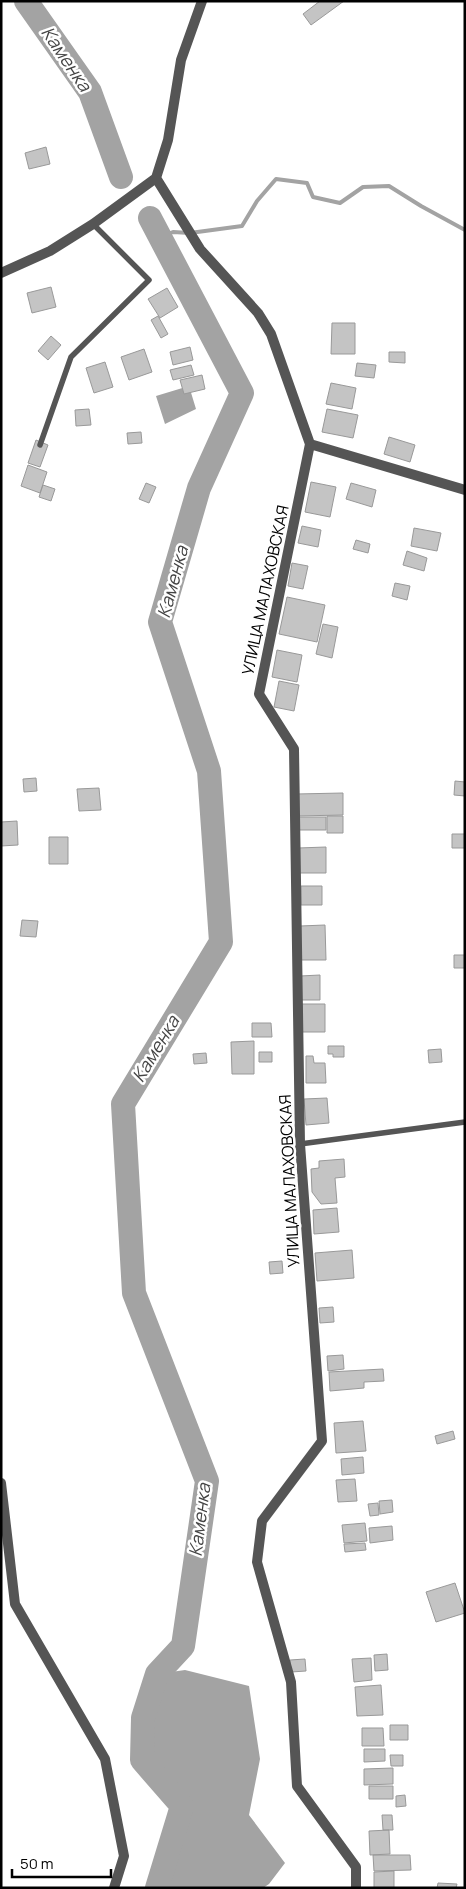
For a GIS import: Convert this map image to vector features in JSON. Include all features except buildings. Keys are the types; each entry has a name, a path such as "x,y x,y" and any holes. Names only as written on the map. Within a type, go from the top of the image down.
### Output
{"street":[{"path":"1,273 50,252 93,224 156,178 168,140 181,60 202,1"},
{"path":"156,178 200,249 258,313 271,334 310,444 465,490"},
{"name":"УЛИЦА МАЛАХОВСКАЯ","path":"310,444 259,694 294,750 300,1144 322,1441 262,1521 257,1562 290,1682 296,1786 356,1867 356,1888"},
{"path":"1,1483 15,1604 105,1759 124,1856 114,1888"}],"lane":[{"path":"40,445 71,357 149,280 93,224"},
{"path":"300,1144 465,1122"}],"shaded area":[{"path":"189,386 196,409 165,424 156,396"},
{"path":"185,1670 249,1686 260,1759 249,1815 285,1863 269,1884 263,1888 157,1888 182,1806 142,1760 143,1718 157,1674"}],"waterway":[{"name":"Каменка","path":"26,1 90,92 121,177"},
{"path":"160,237 173,232 190,233 242,226 257,201 276,179 307,183 313,197 340,203 363,187 389,186 465,230"},
{"name":"Каменка","path":"150,218 242,393 199,488 160,622 209,771 221,942 123,1104 134,1293 207,1481 183,1646 157,1674 143,1718 142,1760 182,1806 157,1888"}]}
